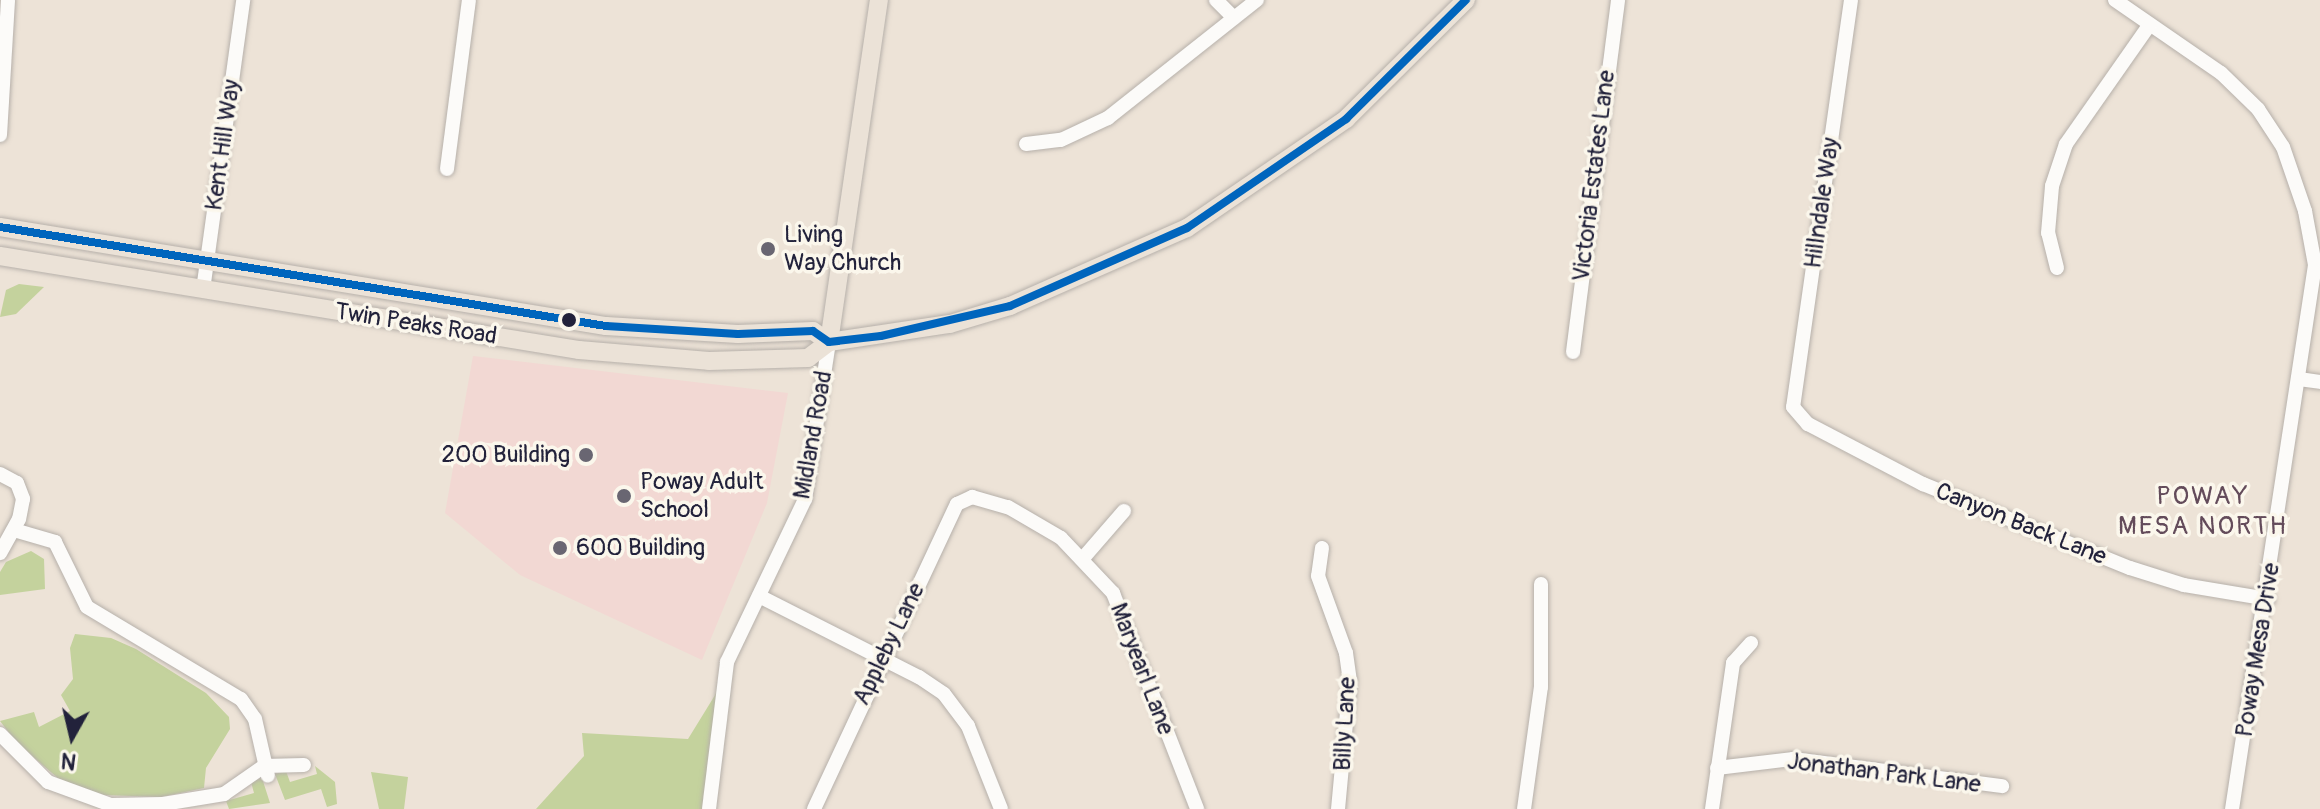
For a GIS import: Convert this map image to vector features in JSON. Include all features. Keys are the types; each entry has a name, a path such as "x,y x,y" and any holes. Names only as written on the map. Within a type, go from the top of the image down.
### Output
{"main road":[{"name":"Midland Road","path":"829,342 879,0"},
{"name":"Twin Peaks Road","path":"0,256 645,357 804,359 829,342 950,324 1010,306 1187,228 1346,119 1466,0"},
{"name":"Twin Peaks Road","path":"0,227 606,326 738,334 813,331 829,342"}],"street":[{"path":"0,135 8,0"},
{"name":"Kent Hill Way","path":"203,290 243,0"},
{"path":"447,169 469,0"},
{"path":"1216,0 1234,18"},
{"path":"1026,144 1061,140 1108,118 1257,0"},
{"name":"Victoria Estates Lane","path":"1573,352 1618,0"},
{"name":"Hillndale Way","path":"1793,407 1851,0"},
{"name":"Poway Mesa Drive","path":"2115,0 2221,73 2258,109 2283,147 2305,211 2315,265 2268,599 2232,809"},
{"path":"2057,268 2048,233 2052,186 2066,144 2150,24"},
{"name":"Midland Road","path":"709,809 727,662 805,499 829,342"},
{"path":"2299,379 2320,382"},
{"name":"Canyon Back Lane","path":"1793,407 1808,424 1923,484 2130,568 2184,585 2268,599"},
{"path":"0,474 21,491 22,509 0,553"},
{"name":"Maryearl Lane","path":"982,499 1008,507 1084,557 1113,593 1197,809"},
{"name":"Appleby Lane","path":"814,809 881,658 957,504 982,499"},
{"path":"1084,557 1124,511"},
{"path":"14,530 39,542 55,542 87,607 241,699 255,719 266,771"},
{"name":"Billy Lane","path":"1322,548 1318,576 1346,653 1350,680 1338,809"},
{"path":"1524,809 1541,687 1541,584"},
{"path":"759,596 944,694 968,726 1001,809"},
{"path":"1712,809 1733,663 1751,643"},
{"path":"0,734 41,777 81,797 123,806 224,794 266,771 304,765"},
{"name":"Jonathan Park Lane","path":"1717,768 1793,759 2002,786"}],"shaded area":[{"path":"473,356 788,393 767,503 702,660 520,575 445,513"}],"green space":[{"path":"19,284 44,287 16,314 0,317 6,290"},
{"path":"31,551 44,559 45,589 0,595 0,572 6,562"},
{"path":"75,634 111,638 136,649 206,693 229,717 230,729 206,768 204,788 161,797 102,795 59,779 17,743 0,721 34,712 39,727 70,711 61,695 73,679 70,648"},
{"path":"720,687 706,809 536,809 584,756 582,733 688,739"},
{"path":"315,766 335,782 337,804 327,807 321,789 285,800 275,774 286,771 290,782 317,774"},
{"path":"371,772 408,777 404,809 379,809"},
{"path":"262,778 270,803 229,809 226,801 254,793 251,782"}],"transit line":[{"path":"0,227 606,326 738,334 813,331 829,342 881,336 1010,306 1187,228 1346,119 1466,0"}],"place":[{"name":"Living Way Church","path":"768,249"},
{"name":"200 Building","path":"586,455"},
{"name":"Poway Adult School","path":"624,496"},
{"name":"600 Building","path":"560,548"}],"district":[{"name":"POWAY MESA NORTH","path":"2203,512"}]}
